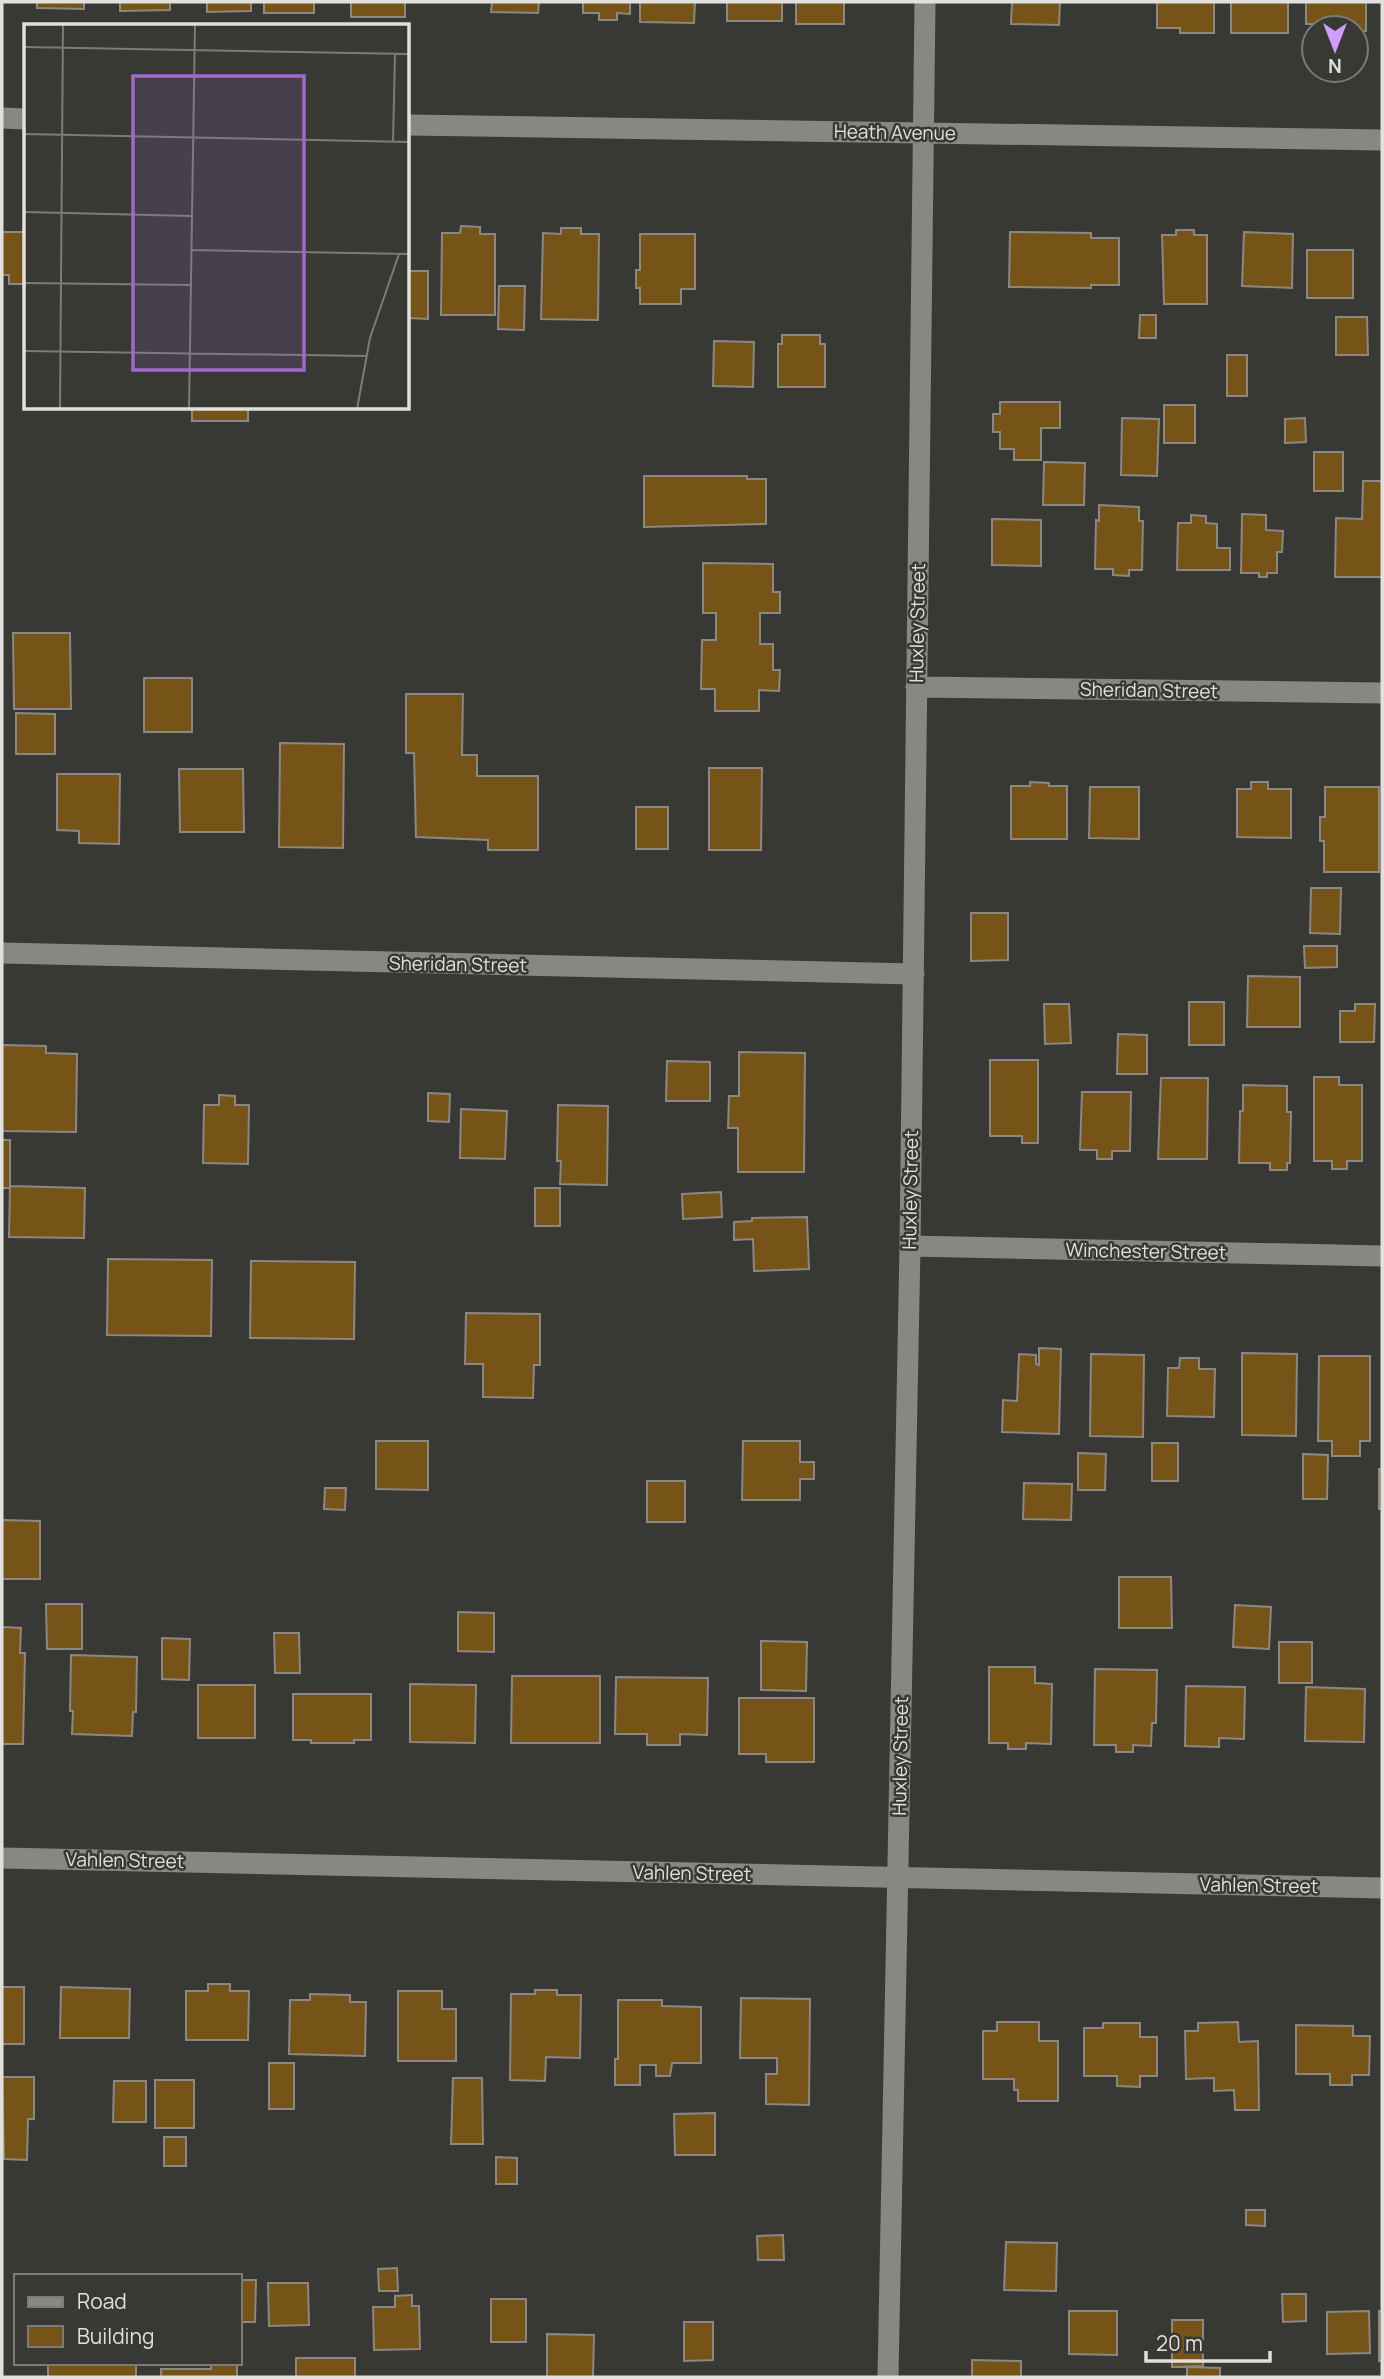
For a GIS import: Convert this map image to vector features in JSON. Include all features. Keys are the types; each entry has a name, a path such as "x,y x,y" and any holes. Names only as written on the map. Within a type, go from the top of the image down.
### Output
{"street":[{"name":"Huxley Street","path":"888,2377 914,974 925,2"},
{"path":"2,118 24,119"},
{"name":"Heath Avenue","path":"410,125 1382,140"},
{"name":"Sheridan Street","path":"916,687 1382,693"},
{"name":"Sheridan Street","path":"2,953 914,974"},
{"name":"Winchester Street","path":"909,1246 1382,1256"},
{"name":"Vahlen Street","path":"2,1858 1382,1888"}],"building":[{"path":"37,2 84,2 84,9 37,8"},
{"path":"120,2 170,2 170,10 120,11"},
{"path":"207,2 251,2 251,11 207,12"},
{"path":"264,2 314,2 314,13 264,13"},
{"path":"351,2 405,2 405,17 351,17"},
{"path":"492,2 539,2 538,13 491,12"},
{"path":"583,2 630,2 630,14 617,13 617,20 599,20 599,13 583,13"},
{"path":"640,2 695,2 694,23 640,22"},
{"path":"727,2 782,2 782,21 727,21"},
{"path":"796,2 844,2 844,24 796,24"},
{"path":"1012,2 1060,2 1059,25 1011,24"},
{"path":"1157,2 1214,2 1214,33 1180,33 1180,28 1157,28"},
{"path":"1231,2 1288,2 1288,33 1231,33"},
{"path":"1306,2 1366,2 1366,14 1306,14"},
{"path":"461,226 480,227 480,234 495,234 495,315 441,315 442,233 460,233"},
{"path":"561,228 581,228 581,234 599,234 598,320 541,319 543,233 561,234"},
{"path":"1176,230 1194,230 1194,235 1207,235 1207,304 1164,304 1162,235 1176,235"},
{"path":"2,232 24,232 24,284 9,284 9,275 2,275"},
{"path":"1010,232 1091,233 1091,238 1119,238 1119,285 1091,285 1091,288 1009,287"},
{"path":"1244,232 1293,234 1292,288 1242,286"},
{"path":"640,234 695,234 695,289 681,289 681,304 640,304 640,288 636,288 636,270 640,270"},
{"path":"1307,250 1353,250 1353,298 1307,298"},
{"path":"410,271 428,271 428,319 410,318"},
{"path":"499,286 525,286 524,330 498,329"},
{"path":"1140,315 1156,315 1156,338 1139,338"},
{"path":"1336,317 1367,317 1368,355 1336,355"},
{"path":"782,335 820,335 820,344 825,344 825,387 778,387 778,344 782,344"},
{"path":"714,341 754,342 753,387 713,386"},
{"path":"1227,355 1247,355 1247,396 1227,396"},
{"path":"1000,402 1060,402 1060,428 1041,428 1041,460 1014,460 1014,449 1000,449 1000,432 993,432 993,414 1000,414"},
{"path":"1164,405 1195,405 1195,443 1164,443"},
{"path":"192,410 248,410 248,421 192,421"},
{"path":"1122,418 1159,419 1157,476 1121,475"},
{"path":"1305,418 1306,442 1285,443 1285,419"},
{"path":"1314,452 1343,452 1343,491 1314,491"},
{"path":"1044,462 1085,463 1084,505 1043,505"},
{"path":"644,476 747,476 747,479 766,479 766,524 644,527"},
{"path":"1363,481 1382,481 1382,577 1335,577 1336,518 1362,519"},
{"path":"1099,505 1139,507 1139,521 1143,521 1142,570 1129,570 1129,576 1113,575 1113,569 1095,569"},
{"path":"1242,514 1266,515 1266,530 1283,531 1282,552 1277,552 1277,573 1267,573 1267,577 1259,577 1259,573 1241,573"},
{"path":"1191,515 1206,516 1206,523 1217,524 1217,548 1230,548 1230,570 1177,570 1178,523 1191,523"},
{"path":"992,519 1041,520 1041,566 992,565"},
{"path":"703,563 773,564 773,592 780,592 780,613 760,613 760,644 773,644 773,670 780,670 779,691 759,690 759,711 715,711 715,689 701,689 702,640 716,640 716,613 703,613"},
{"path":"13,633 70,633 71,709 14,709"},
{"path":"144,678 192,678 192,732 144,732"},
{"path":"406,694 463,694 462,755 477,755 477,776 538,776 538,850 488,850 488,840 416,837 414,753 406,753"},
{"path":"16,713 55,714 55,754 16,754"},
{"path":"280,743 344,744 343,848 279,847"},
{"path":"709,768 762,768 761,850 709,850"},
{"path":"179,769 243,769 244,832 180,832"},
{"path":"57,774 120,774 119,844 79,843 79,831 57,830"},
{"path":"1030,782 1067,786 1067,839 1011,839 1011,786 1030,786"},
{"path":"1251,782 1268,782 1268,789 1291,789 1291,838 1237,837 1237,789 1251,789"},
{"path":"1090,787 1139,787 1139,839 1089,838"},
{"path":"1325,787 1379,787 1379,872 1324,872 1324,841 1320,841 1320,817 1325,817"},
{"path":"636,807 668,807 668,849 636,849"},
{"path":"1311,888 1341,888 1340,934 1310,933"},
{"path":"971,913 1008,913 1008,960 971,961"},
{"path":"1304,946 1337,946 1337,967 1305,968"},
{"path":"1248,976 1300,977 1300,1027 1247,1027"},
{"path":"1189,1002 1224,1002 1224,1045 1189,1045"},
{"path":"1044,1004 1069,1004 1071,1043 1045,1044"},
{"path":"1355,1004 1375,1004 1374,1042 1340,1042 1340,1011 1355,1011"},
{"path":"1118,1034 1147,1035 1147,1074 1117,1074"},
{"path":"2,1045 46,1046 46,1053 77,1054 76,1132 2,1131"},
{"path":"739,1052 805,1053 804,1172 738,1172 738,1128 728,1128 729,1096 739,1096"},
{"path":"990,1060 1038,1060 1038,1143 1022,1143 1022,1136 990,1136"},
{"path":"667,1061 710,1062 710,1101 666,1101"},
{"path":"1314,1077 1339,1077 1339,1085 1362,1085 1362,1161 1347,1161 1347,1169 1332,1169 1332,1161 1314,1161"},
{"path":"1161,1078 1208,1078 1207,1159 1158,1159"},
{"path":"1243,1085 1287,1086 1287,1112 1291,1112 1290,1163 1287,1163 1287,1170 1270,1170 1270,1163 1239,1163"},
{"path":"1082,1092 1131,1092 1130,1151 1112,1151 1112,1159 1097,1159 1097,1150 1080,1150"},
{"path":"428,1093 450,1094 449,1122 428,1121"},
{"path":"219,1095 235,1096 235,1105 249,1105 248,1164 203,1163 204,1105 219,1105"},
{"path":"558,1105 608,1106 607,1185 560,1184 561,1161 557,1161"},
{"path":"461,1109 507,1111 505,1159 460,1158"},
{"path":"2,1140 10,1140 10,1188 2,1188"},
{"path":"10,1186 85,1188 84,1238 9,1237"},
{"path":"535,1188 560,1188 560,1226 535,1226"},
{"path":"721,1192 722,1217 683,1219 682,1194"},
{"path":"807,1217 809,1269 754,1271 753,1239 734,1240 734,1222 752,1221 752,1218"},
{"path":"108,1259 212,1260 211,1336 107,1335"},
{"path":"251,1261 355,1262 354,1339 250,1338"},
{"path":"466,1313 540,1314 540,1365 534,1365 533,1398 483,1397 483,1364 465,1364"},
{"path":"1039,1348 1061,1349 1059,1434 1002,1432 1003,1400 1017,1401 1019,1354 1036,1355 1036,1364 1039,1365"},
{"path":"1242,1353 1297,1354 1296,1436 1242,1435"},
{"path":"1091,1354 1144,1355 1143,1437 1090,1436"},
{"path":"1319,1356 1370,1356 1370,1441 1360,1441 1360,1456 1332,1456 1332,1441 1318,1441"},
{"path":"1180,1358 1199,1358 1199,1369 1215,1369 1214,1417 1167,1416 1168,1368 1179,1368"},
{"path":"376,1441 428,1441 428,1490 376,1489"},
{"path":"743,1441 800,1441 800,1462 814,1462 814,1479 800,1479 800,1500 742,1500"},
{"path":"1152,1443 1178,1443 1178,1481 1152,1481"},
{"path":"1078,1453 1106,1454 1105,1490 1078,1490"},
{"path":"1303,1454 1328,1455 1327,1499 1303,1499"},
{"path":"1379,1469 1382,1469 1382,1509 1379,1509"},
{"path":"647,1481 685,1481 685,1522 647,1522"},
{"path":"1024,1483 1072,1484 1071,1520 1023,1519"},
{"path":"325,1488 346,1488 345,1510 324,1509"},
{"path":"2,1520 40,1521 40,1579 2,1579"},
{"path":"1119,1577 1171,1577 1172,1628 1119,1628"},
{"path":"46,1604 82,1604 82,1649 47,1649"},
{"path":"1235,1605 1271,1607 1269,1649 1233,1647"},
{"path":"458,1612 494,1613 494,1652 458,1651"},
{"path":"2,1627 21,1628 20,1653 25,1653 23,1744 2,1744"},
{"path":"274,1633 299,1633 300,1673 275,1673"},
{"path":"162,1638 190,1639 189,1680 162,1679"},
{"path":"761,1641 807,1642 806,1691 761,1690"},
{"path":"1279,1642 1312,1642 1312,1683 1279,1683"},
{"path":"71,1655 137,1657 136,1712 133,1712 132,1736 72,1734"},
{"path":"989,1667 1035,1667 1035,1683 1052,1684 1051,1744 1026,1743 1026,1749 1008,1749 1008,1743 989,1743"},
{"path":"1095,1669 1157,1670 1156,1723 1152,1723 1151,1746 1133,1745 1133,1752 1116,1752 1116,1745 1094,1745"},
{"path":"512,1676 600,1676 600,1743 511,1743"},
{"path":"616,1677 708,1678 707,1735 680,1734 680,1745 647,1745 647,1734 615,1734"},
{"path":"410,1684 476,1685 475,1743 410,1742"},
{"path":"198,1685 255,1685 255,1738 198,1738"},
{"path":"1186,1686 1245,1687 1244,1739 1219,1738 1219,1747 1185,1746"},
{"path":"1306,1687 1365,1689 1364,1742 1305,1741"},
{"path":"293,1694 371,1694 371,1740 354,1740 354,1743 311,1743 311,1740 293,1740"},
{"path":"739,1698 814,1698 814,1762 766,1762 766,1754 739,1754"},
{"path":"208,1984 230,1984 230,1991 249,1991 248,2040 186,2040 186,1991 208,1991"},
{"path":"2,1987 24,1987 24,2044 2,2044"},
{"path":"61,1987 130,1989 129,2038 60,2038"},
{"path":"535,1990 557,1990 557,1995 581,1995 580,2058 546,2057 545,2081 510,2080 511,1994 535,1994"},
{"path":"398,1991 442,1991 442,2009 456,2009 456,2061 398,2061"},
{"path":"310,1994 350,1995 350,2002 366,2002 365,2056 289,2054 290,2000 310,2000"},
{"path":"741,1998 810,1999 809,2105 766,2104 766,2074 777,2074 777,2058 740,2058"},
{"path":"618,2000 662,2000 662,2006 701,2007 701,2063 672,2063 670,2076 656,2076 656,2065 640,2065 640,2085 615,2085"},
{"path":"997,2022 1039,2022 1039,2041 1058,2041 1058,2101 1018,2101 1014,2079 983,2079 983,2031 997,2031"},
{"path":"1238,2022 1239,2042 1258,2041 1259,2110 1235,2110 1234,2090 1214,2091 1214,2078 1186,2079 1185,2031 1198,2031 1198,2023"},
{"path":"1103,2023 1140,2023 1140,2037 1157,2037 1157,2076 1140,2076 1140,2087 1117,2086 1117,2076 1084,2076 1084,2028 1103,2028"},
{"path":"1296,2025 1353,2026 1353,2036 1370,2036 1369,2075 1352,2075 1352,2085 1330,2085 1330,2074 1296,2074"},
{"path":"269,2063 294,2063 294,2109 269,2109"},
{"path":"2,2077 34,2077 34,2119 28,2119 27,2160 4,2159"},
{"path":"453,2078 482,2078 483,2144 451,2144"},
{"path":"155,2080 194,2080 194,2128 155,2128"},
{"path":"114,2081 146,2081 146,2122 113,2122"},
{"path":"715,2113 715,2155 675,2155 674,2114"},
{"path":"164,2137 186,2137 186,2166 164,2166"},
{"path":"496,2157 517,2158 517,2184 496,2184"},
{"path":"1246,2210 1265,2210 1265,2226 1246,2225"},
{"path":"783,2235 784,2260 758,2260 757,2236"},
{"path":"1006,2242 1057,2243 1056,2291 1004,2290"},
{"path":"397,2268 398,2291 379,2291 378,2269"},
{"path":"242,2280 256,2280 255,2322 242,2322"},
{"path":"268,2283 308,2283 309,2325 269,2326"},
{"path":"1282,2294 1306,2294 1306,2321 1283,2322"},
{"path":"412,2295 412,2306 419,2306 420,2349 374,2350 373,2307 395,2307 395,2296"},
{"path":"491,2299 526,2299 526,2342 491,2342"},
{"path":"1069,2311 1117,2311 1117,2355 1069,2354"},
{"path":"1369,2311 1370,2353 1327,2354 1327,2312"},
{"path":"1379,2311 1382,2311 1382,2361 1379,2361"},
{"path":"1172,2320 1203,2320 1203,2366 1172,2367"},
{"path":"684,2322 713,2322 713,2360 684,2361"},
{"path":"547,2334 594,2335 593,2377 547,2377"},
{"path":"296,2358 355,2358 355,2377 296,2377"},
{"path":"972,2360 1021,2361 1021,2377 972,2377"},
{"path":"48,2365 136,2365 136,2377 48,2377"},
{"path":"211,2365 237,2365 237,2377 161,2377 161,2369 211,2369"},
{"path":"1187,2367 1220,2368 1220,2377 1187,2377"}]}
